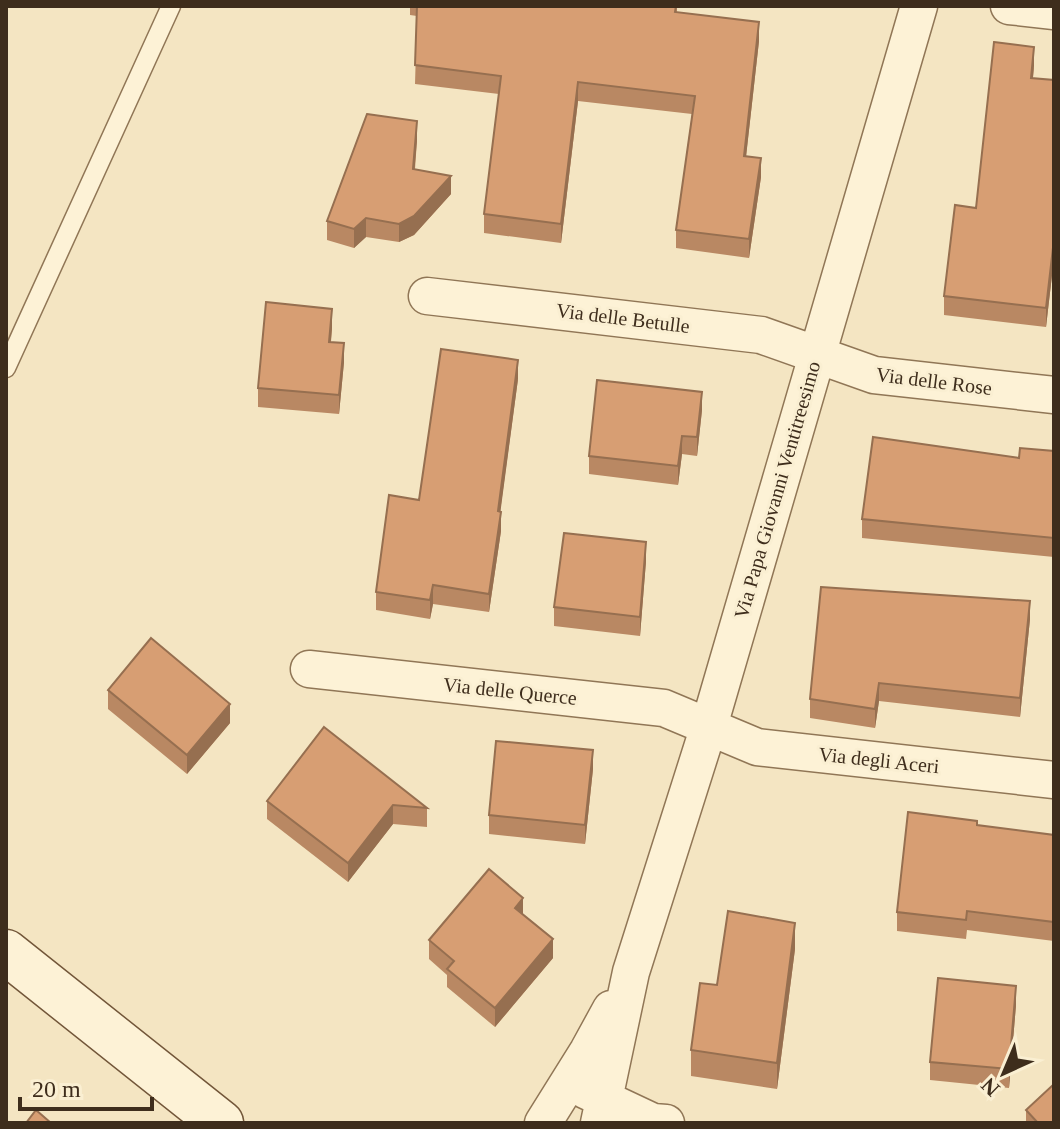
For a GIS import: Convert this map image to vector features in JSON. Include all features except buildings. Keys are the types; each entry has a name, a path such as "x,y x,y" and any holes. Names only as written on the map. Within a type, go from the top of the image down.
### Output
{"main road":[{"path":"6,952 221,1123"}],"street":[{"name":"Via Papa Giovanni Ventitreesimo","path":"601,1112 631,972 709,726 919,6"},
{"path":"1009,6 1054,11"},
{"name":"Via delle Betulle","path":"427,296 761,335 816,355"},
{"name":"Via delle Rose","path":"816,355 874,375 1054,395"},
{"name":"Via delle Querce","path":"309,669 664,708 709,726"},
{"name":"Via degli Aceri","path":"709,726 757,747 1054,780"},
{"name":"Via Papa Giovanni Ventitreesimo","path":"543,1123 631,972"},
{"path":"569,1082 601,1112 666,1123"}],"lane":[{"path":"6,368 171,6"}]}
